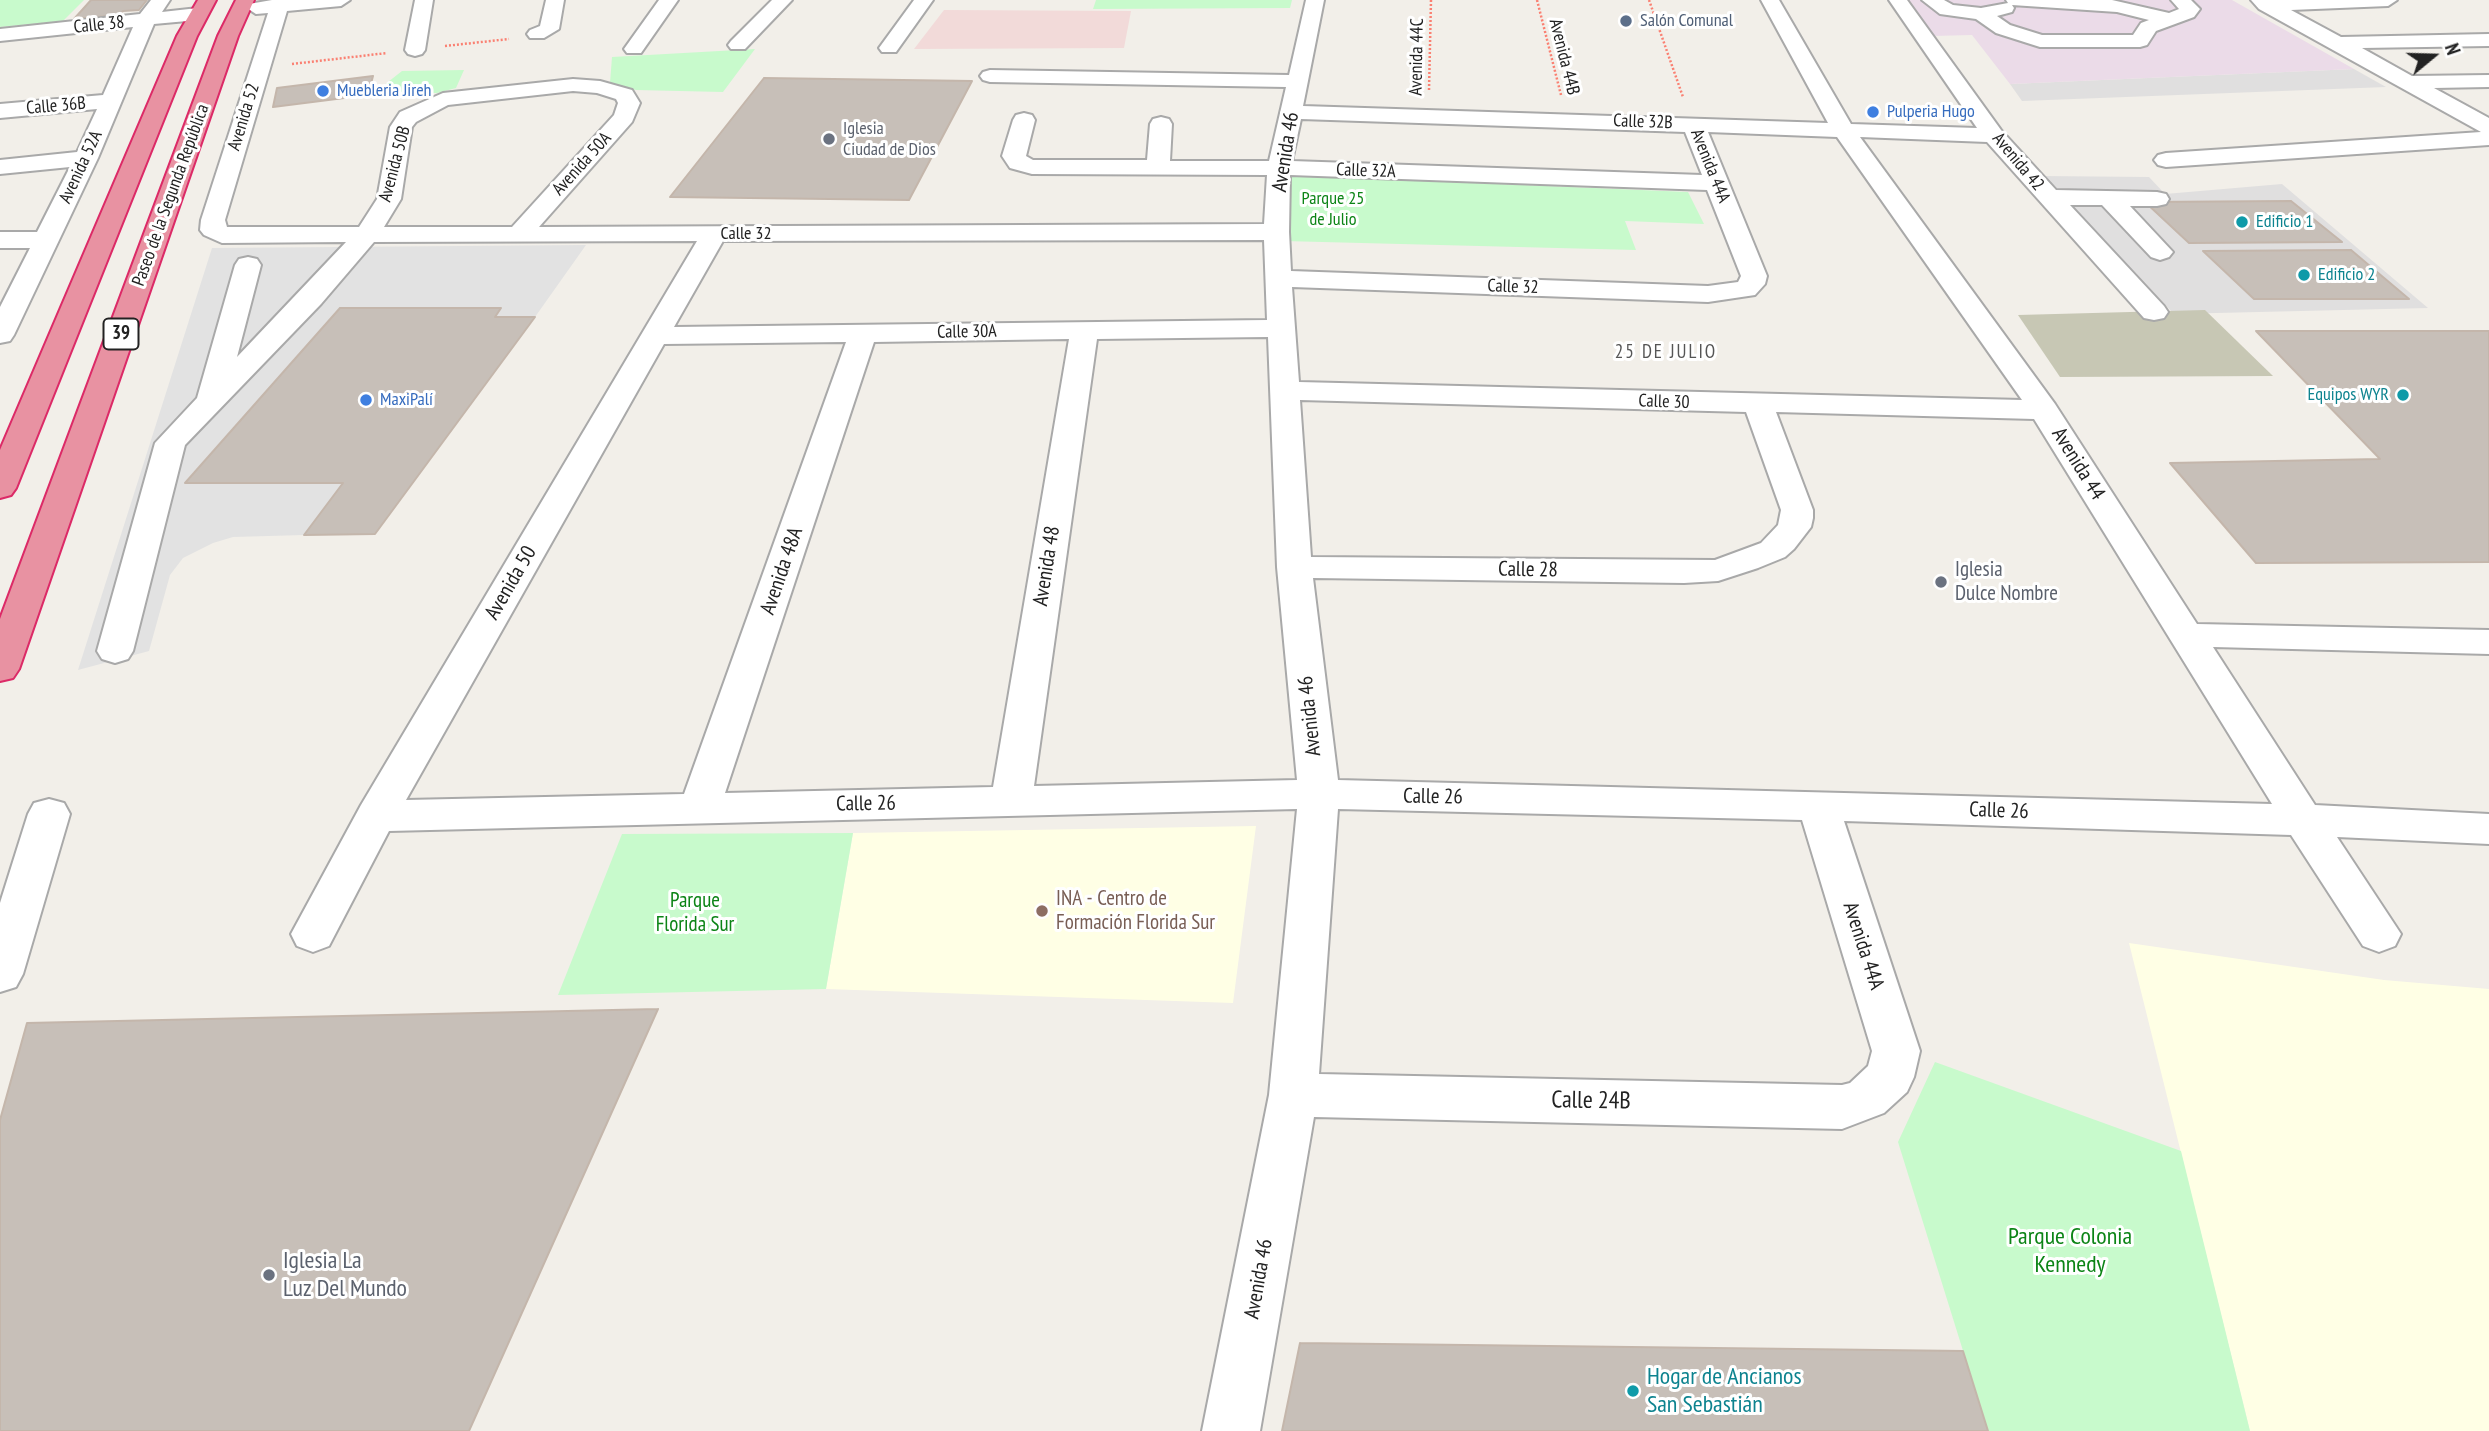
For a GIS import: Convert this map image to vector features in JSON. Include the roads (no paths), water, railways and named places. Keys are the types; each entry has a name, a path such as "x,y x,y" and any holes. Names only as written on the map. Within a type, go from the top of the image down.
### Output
{"highway":[{"name":"Paseo de la Segunda República","path":"0,669 219,62 243,5"},
{"name":"Paseo de la Segunda República","path":"0,488 203,7"}],"street":[{"name":"Avenida 52A","path":"0,335 86,158 146,20 161,0"},
{"path":"243,5 341,0"},
{"path":"415,50 424,0"},
{"path":"537,34 549,29 555,0"},
{"path":"634,49 669,0"},
{"path":"738,45 783,0"},
{"path":"888,48 924,0"},
{"name":"Avenida 46","path":"1231,1431 1293,1095 1318,794 1294,568 1276,232 1279,168 1315,0"},
{"name":"Avenida 44","path":"1770,0 1843,129 2044,410 2379,934"},
{"name":"Avenida 42","path":"1898,0 1993,135 2154,312"},
{"path":"1931,0 1947,10 1981,14 2004,8 2015,0 2117,6 2169,19"},
{"path":"1981,14 2003,29 2040,41 2140,41 2148,27 2187,13 2190,9 2180,0"},
{"path":"2263,2 2388,0"},
{"path":"2263,2 2489,127"},
{"name":"Avenida 52","path":"216,233 212,227 213,220 280,3"},
{"name":"Calle 38","path":"0,35 146,20 203,7"},
{"path":"2335,44 2489,40"},
{"name":"Calle 32B","path":"989,76 1296,96 1428,115 1993,135"},
{"path":"2406,82 2489,81"},
{"name":"Avenida 50A","path":"431,103 457,96 573,85 618,92 629,103 624,117 519,234"},
{"name":"Calle 36B","path":"0,111 111,101"},
{"name":"Avenida 50B","path":"115,650 170,443 311,298 367,234 389,199 401,127 412,113 431,103"},
{"name":"Calle 32A","path":"1024,120 1014,151 1016,161 1032,167 1279,168 1717,183"},
{"path":"1158,166 1161,124"},
{"name":"Avenida 44A","path":"1693,124 1754,276 1752,284 1746,289"},
{"path":"2166,160 2489,138"},
{"path":"0,167 86,158"},
{"path":"2048,198 2157,199"},
{"path":"2109,198 2160,252"},
{"name":"Calle 32","path":"216,233 242,236 1276,232"},
{"name":"Avenida 50","path":"313,934 376,816 714,234"},
{"path":"0,240 46,240"},
{"path":"212,399 248,265"},
{"name":"Calle 32","path":"1279,278 1708,294 1746,289"},
{"name":"Calle 30A","path":"654,336 1280,328"},
{"name":"Avenida 48","path":"1011,801 1084,331"},
{"name":"Avenida 48A","path":"700,807 863,334"},
{"name":"Calle 30","path":"1284,391 2044,410"},
{"name":"Calle 28","path":"1294,568 1684,572 1718,569 1760,556 1773,550 1788,536 1794,527 1797,510 1758,404"},
{"path":"2188,635 2489,642"},
{"name":"Calle 26","path":"376,816 1318,794 1818,805 2304,820 2489,829"},
{"name":"Avenida 44A","path":"1818,805 1896,1051 1890,1077 1883,1086"},
{"path":"0,974 50,814"},
{"name":"Calle 24B","path":"1293,1095 1842,1107 1867,1098 1883,1086"}],"place":[{"name":"Salón Comunal","path":"1626,21"},
{"name":"Muebleria Jireh","path":"323,91"},
{"name":"Pulperia Hugo","path":"1873,112"},
{"name":"Iglesia Ciudad de Dios","path":"829,139"},
{"name":"Edificio 1","path":"2242,222"},
{"name":"Edificio 2","path":"2304,275"},
{"name":"Equipos WYR","path":"2403,395"},
{"name":"MaxiPalí","path":"366,400"},
{"name":"Iglesia Dulce Nombre","path":"1941,582"},
{"name":"INA - Centro de Formación Florida Sur","path":"1042,911"},
{"name":"Iglesia La Luz Del Mundo","path":"269,1275"},
{"name":"Hogar de Ancianos San Sebastián","path":"1633,1391"}],"district":[{"name":"25 DE JULIO","path":"1666,353"}],"park label":[{"name":"Parque 25 de Julio","path":"1333,209"},
{"name":"Parque Florida Sur","path":"695,913"},
{"name":"Parque Colonia Kennedy","path":"2070,1251"}]}
